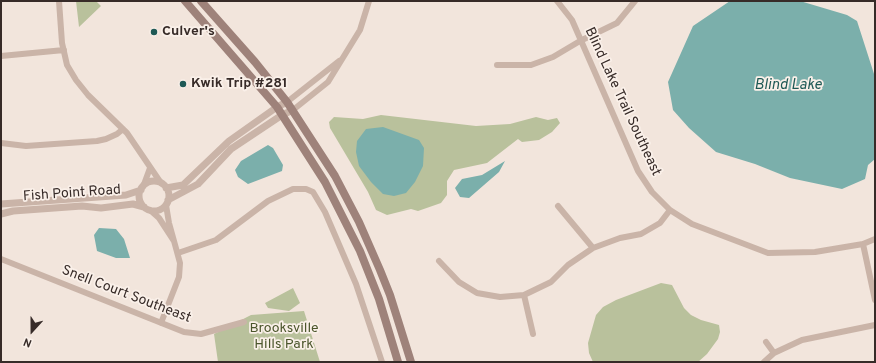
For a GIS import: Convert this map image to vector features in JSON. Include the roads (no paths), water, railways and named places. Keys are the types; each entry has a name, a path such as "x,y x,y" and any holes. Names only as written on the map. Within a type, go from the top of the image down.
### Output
{"main road":[{"path":"184,1 277,107 322,176 349,228 378,299 398,362"},
{"path":"201,1 255,62 287,102 335,176 359,222 390,295 411,362"}],"street":[{"path":"58,1 67,65 76,80 88,95 124,129 164,186 168,223 178,253 179,277 161,322"},
{"path":"147,209 159,210 167,203 198,184 227,153 282,115 293,110 328,82 362,26 369,1"},
{"name":"Blind Lake Trail Southeast","path":"557,1 572,20 638,171 652,192 670,210 692,224 768,253 815,252 863,244 875,239"},
{"path":"497,65 531,65 553,57 580,41 617,23 635,1"},
{"path":"1,56 64,50"},
{"path":"142,188 149,183 177,187 190,180 229,141 277,107 287,102 331,69 348,51"},
{"path":"1,144 26,146 96,141 106,139 124,129"},
{"path":"150,168 142,188 140,199 147,209 159,218 174,241"},
{"name":"Fish Point Road","path":"1,204 126,195 142,188"},
{"path":"178,253 216,240 268,201 293,189 306,189 313,192 325,212 356,284 382,362"},
{"name":"Fish Point Road","path":"1,214 13,211 82,206 101,208 133,204 147,209"},
{"path":"558,206 593,248"},
{"path":"439,261 459,282 478,293 500,297 524,295 551,282 568,265 593,248 620,238 641,234 660,223 670,210"},
{"path":"863,244 875,300"},
{"name":"Snell Court Southeast","path":"1,259 193,334 201,334 244,322"},
{"path":"524,295 533,334"},
{"path":"764,362 774,353 792,343 812,337 875,325"},
{"path":"766,342 774,353"}],"water":[{"name":"Blind Lake","path":"730,1 800,1 847,15 857,21 875,77 875,159 868,165 865,179 842,189 790,178 755,164 716,152 689,128 673,110 668,82 693,26"},
{"path":"383,127 419,140 424,148 423,166 415,182 406,193 394,196 383,194 371,182 359,166 356,152 357,141 366,129"},
{"path":"268,145 273,148 283,165 282,171 248,184 238,177 235,170 241,161"},
{"path":"505,161 499,172 469,198 460,197 455,188 462,179 482,175"},
{"path":"99,228 116,229 124,239 130,258 116,258 97,251 94,235"}],"place":[{"name":"Culver's","path":"154,32"},
{"name":"Kwik Trip #281","path":"183,84"}],"park label":[{"name":"Brooksville Hills Park","path":"284,338"}]}
